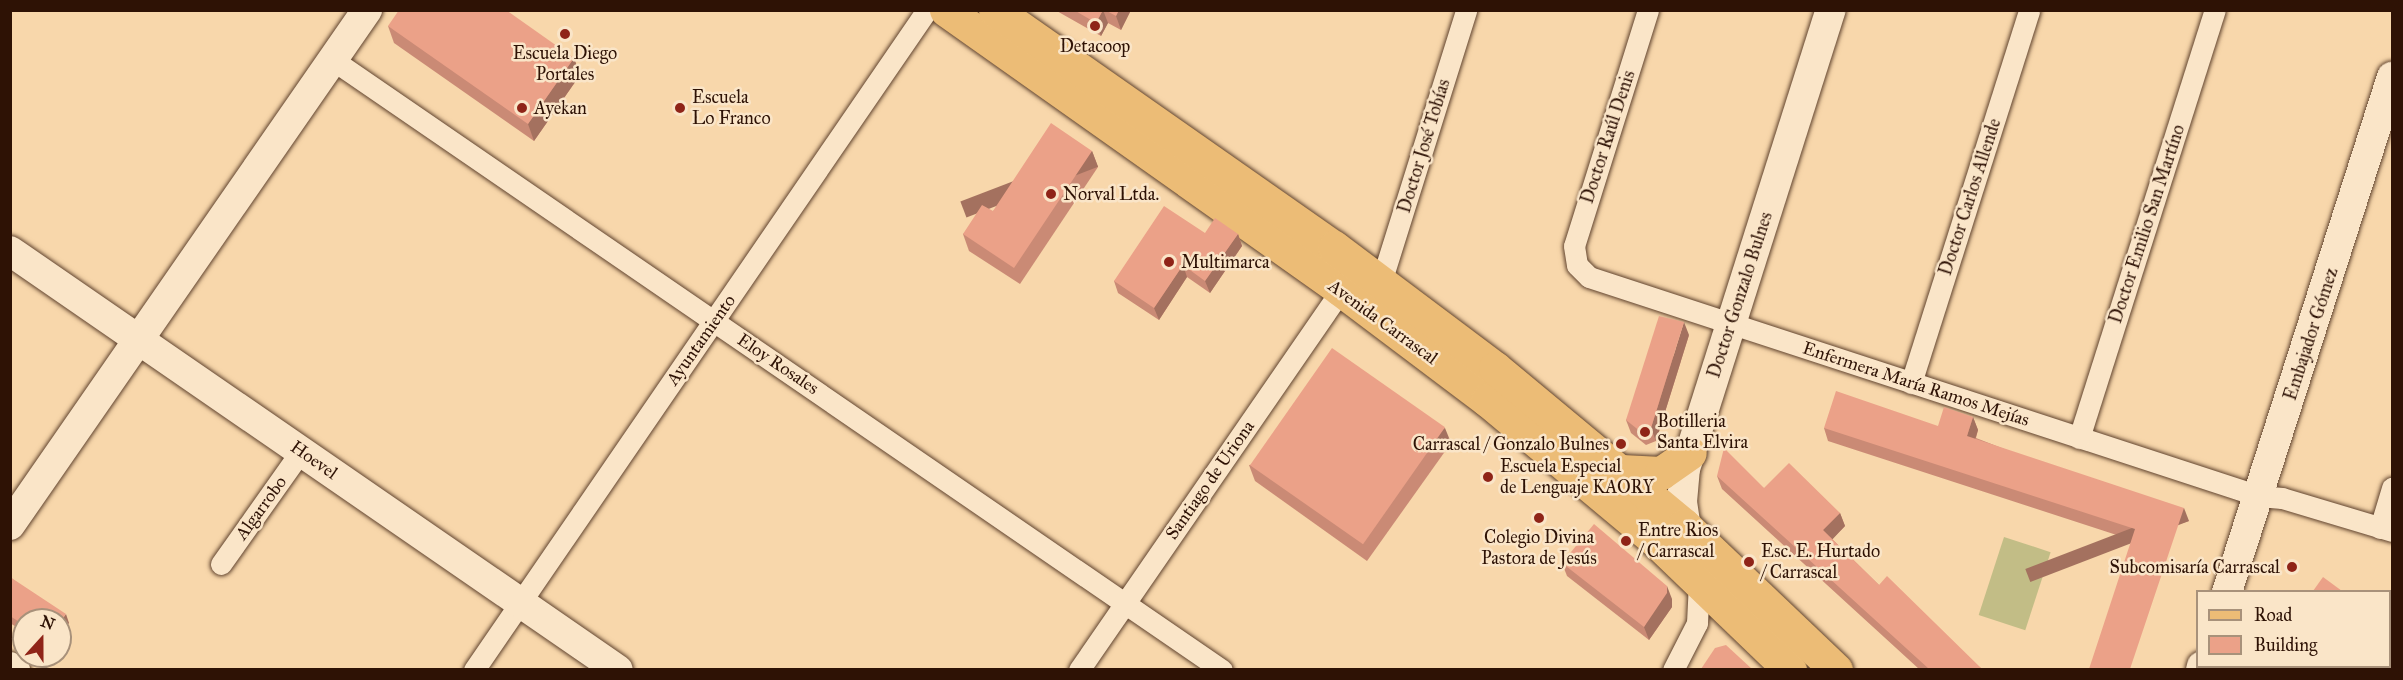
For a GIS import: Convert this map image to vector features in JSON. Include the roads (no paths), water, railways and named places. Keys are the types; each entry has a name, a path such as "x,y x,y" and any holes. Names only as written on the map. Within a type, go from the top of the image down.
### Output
{"main road":[{"name":"Avenida Carrascal","path":"946,10 1341,290 1522,429 1699,582 1790,669"},
{"name":"Avenida Carrascal","path":"995,10 1381,282 1621,471 1684,525 1836,669"},
{"path":"1621,471 1661,473 1690,453"}],"street":[{"path":"10,525 367,10"},
{"name":"Ayuntamiento","path":"474,669 927,10"},
{"name":"Doctor José Tobías","path":"1381,282 1466,10"},
{"name":"Doctor Raúl Denis","path":"1577,265 1574,246 1648,10"},
{"name":"Doctor Gonzalo Bulnes","path":"1699,582 1684,525 1682,491 1690,453 1831,10"},
{"name":"Doctor Carlos Allende","path":"1911,383 2029,10"},
{"name":"Doctor Emilio San Martíno","path":"2079,438 2215,10"},
{"name":"Eloy Rosales","path":"333,60 1222,669"},
{"name":"Embajador Gómez","path":"2227,590 2386,119 2392,77"},
{"name":"Hoevel","path":"10,251 618,669"},
{"name":"Enfermera María Ramos Mejías","path":"1577,265 1597,281 2259,496 2282,498 2386,529"},
{"name":"Santiago de Uriona","path":"1079,669 1341,290"},
{"name":"Algarrobo","path":"221,564 301,451"},
{"path":"2386,529 2392,488"},
{"path":"1673,669 1697,623 1699,582"},
{"path":"10,667 15,669"}],"place":[{"name":"Detacoop","path":"1095,26"},
{"name":"Escuela Diego Portales","path":"565,34"},
{"name":"Ayekan","path":"522,108"},
{"name":"Escuela Lo Franco","path":"680,108"},
{"name":"Norval Ltda.","path":"1051,194"},
{"name":"Multimarca","path":"1169,262"},
{"name":"Botilleria Santa Elvira","path":"1645,432"},
{"name":"Carrascal / Gonzalo Bulnes","path":"1621,444"},
{"name":"Escuela Especial de Lenguaje KAORY","path":"1488,477"},
{"name":"Colegio Divina Pastora de Jesús","path":"1539,518"},
{"name":"Entre Rios / Carrascal","path":"1626,541"},
{"name":"Esc. E. Hurtado / Carrascal","path":"1749,562"},
{"name":"Subcomisaría Carrascal","path":"2292,567"}]}
